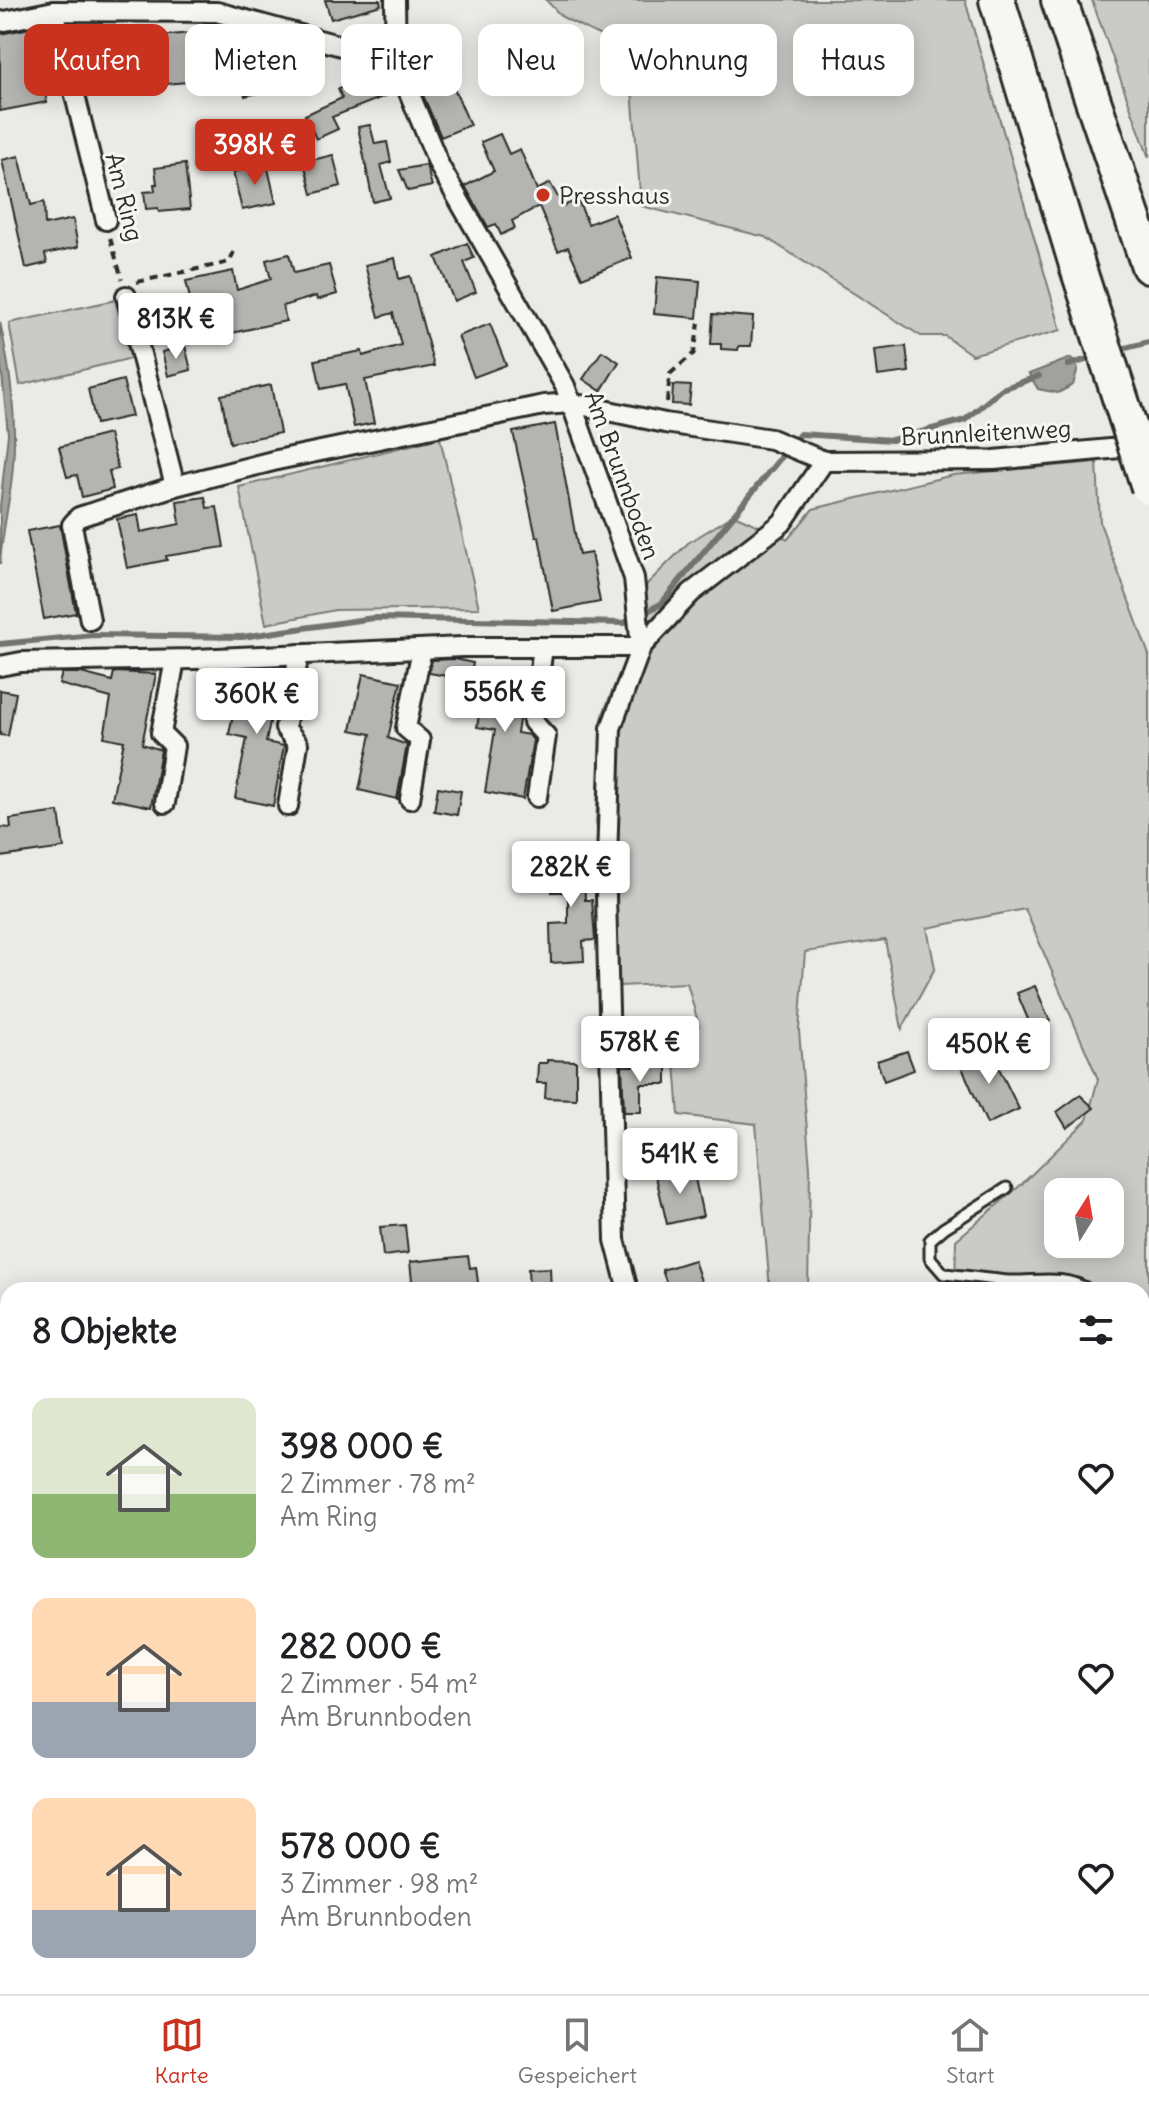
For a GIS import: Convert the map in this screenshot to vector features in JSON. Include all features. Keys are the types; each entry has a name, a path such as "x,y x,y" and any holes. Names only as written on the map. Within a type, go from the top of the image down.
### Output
{"highway":[{"path":"997,0 1077,265 1149,487"},
{"path":"1059,0 1149,266"}],"street":[{"name":"Am Brunnboden","path":"395,0 395,24"},
{"path":"0,22 54,11 217,12 341,46"},
{"name":"Am Ring","path":"54,11 106,220"},
{"name":"Am Brunnboden","path":"411,96 440,167 565,386 634,578 640,638 611,728 606,896 615,1240 626,1282"},
{"path":"126,296 175,486"},
{"path":"90,620 72,525 79,517 175,486 338,447 544,405 571,403"},
{"name":"Brunnleitenweg","path":"571,403 778,442 824,461 994,460 1145,442"},
{"path":"0,666 21,662 175,660 543,647 640,638 691,593 782,523 824,461"},
{"path":"537,797 546,736 533,722 543,647"},
{"path":"410,799 420,740 406,728 422,649"},
{"path":"288,806 298,744 285,728 299,654"},
{"path":"165,803 174,746 161,733 175,660"}],"lane":[{"path":"1007,1188 930,1240 930,1258 944,1274 1010,1281 1061,1279 1075,1282"}],"path":[{"name":"Am Ring","path":"106,220 126,296"},
{"path":"126,296 133,283 230,262 235,248"},
{"path":"667,402 670,374 694,353 699,323"}],"shaded area":[{"path":"546,0 965,0 1061,330 972,355 945,336 921,336 765,237 641,206 633,96 777,96 777,24 600,24 600,36 584,28 584,24 562,17"},
{"path":"1092,0 1149,0 1149,158 1095,9"},
{"path":"116,300 132,358 20,385 9,323"},
{"path":"0,322 10,375 14,447 0,564 0,506 8,434"},
{"path":"1071,358 1078,368 1073,385 1058,393 1038,389 1029,374"},
{"path":"440,438 479,608 335,610 266,624 239,487"},
{"path":"1097,462 1100,523 1149,655 1149,1282 955,1282 956,1240 1022,1184 1087,1120 1098,1079 1025,909 927,928 935,968 902,1029 885,940 805,952 799,1030 810,1168 808,1282 769,1282 756,1124 679,1115 674,1050 699,1026 687,983 619,986 596,822 603,714 632,642 647,584 688,543 734,515 788,539 813,509 953,475"}],"building":[{"path":"325,0 380,0 381,5 331,19"},
{"path":"24,29 24,96 46,96 47,102 0,111 0,34"},
{"path":"185,34 185,82 169,84 169,35"},
{"path":"385,96 332,117 338,129 316,139 305,115 342,98"},
{"path":"423,96 458,96 470,125 441,137"},
{"path":"370,125 375,144 387,142 391,162 381,165 390,198 373,202 358,127"},
{"path":"500,134 509,154 520,149 537,190 550,183 563,206 578,200 588,224 614,214 632,258 582,278 568,247 558,251 539,206 512,221 515,228 501,235 496,224 488,227 465,186 494,171 481,142"},
{"path":"333,155 341,186 312,194 304,162"},
{"path":"19,156 31,205 44,202 45,225 73,219 78,247 45,254 47,263 26,268 2,160"},
{"path":"185,164 190,209 159,212 158,208 146,209 144,192 155,191 155,168"},
{"path":"267,164 276,203 242,210 233,172"},
{"path":"426,165 432,186 408,191 399,170"},
{"path":"467,243 474,258 464,262 476,292 454,301 436,257"},
{"path":"289,254 294,273 329,265 337,294 317,300 316,296 283,306 286,321 218,336 212,313 194,317 186,281 233,271 237,290 271,279 266,260"},
{"path":"395,258 399,279 410,276 434,366 365,380 374,423 354,427 345,384 321,389 315,360 362,351 363,356 401,345 393,313 379,317 365,265"},
{"path":"657,277 700,281 697,318 654,314"},
{"path":"713,314 753,317 751,346 739,346 738,350 721,349 721,344 711,344"},
{"path":"490,324 506,365 474,377 458,336"},
{"path":"185,346 191,370 168,376 162,352"},
{"path":"906,346 909,372 878,376 875,350"},
{"path":"602,351 619,362 601,391 583,379"},
{"path":"123,380 132,416 96,424 88,389"},
{"path":"271,385 280,433 230,443 221,395"},
{"path":"673,385 691,386 689,405 672,404"},
{"path":"555,424 579,555 591,553 600,602 553,611 539,537 536,537 513,432"},
{"path":"109,434 118,469 109,471 113,489 82,497 77,475 67,477 59,447"},
{"path":"205,497 207,508 217,507 224,547 166,556 167,560 127,568 117,519 138,515 141,532 180,524 177,501"},
{"path":"60,525 76,613 44,619 27,531"},
{"path":"455,659 473,663 470,680 429,673 432,660"},
{"path":"242,669 280,671 266,742 284,746 273,806 235,798 247,738 229,734"},
{"path":"486,670 526,677 517,733 529,735 533,740 523,799 485,792 495,730 477,727"},
{"path":"114,672 156,674 142,744 161,750 151,807 112,799 124,741 104,737 111,698 59,684 62,673 81,673 112,681"},
{"path":"363,674 401,682 388,738 407,745 397,799 359,790 371,734 351,730"},
{"path":"0,690 16,693 8,736 0,735"},
{"path":"438,787 461,791 457,815 434,811"},
{"path":"59,812 64,848 0,857 0,827 11,828 10,819"},
{"path":"583,851 585,900 592,900 595,940 583,941 584,961 551,963 550,924 568,923 568,892 552,892 551,852"},
{"path":"1035,986 1050,1021 1032,1029 1017,993"},
{"path":"989,1048 1019,1109 987,1124 959,1061"},
{"path":"907,1051 914,1070 884,1081 877,1061"},
{"path":"547,1060 576,1061 576,1099 545,1098 546,1083 537,1083 538,1063 547,1063"},
{"path":"622,1066 667,1066 667,1084 641,1084 641,1112 624,1112"},
{"path":"1080,1095 1094,1108 1067,1128 1057,1112"},
{"path":"693,1169 703,1216 667,1224 656,1177"},
{"path":"405,1225 408,1253 383,1256 380,1227"},
{"path":"468,1256 470,1268 476,1267 478,1282 412,1282 410,1262"},
{"path":"694,1260 701,1282 666,1282 662,1270"},
{"path":"550,1268 551,1282 529,1282 528,1269"}],"waterway":[{"path":"1118,350 1149,342"},
{"path":"1068,365 1096,357"},
{"path":"0,644 94,635 242,637 373,618 624,623 661,604 800,434 892,440 965,420 1002,389 1039,376"}],"place":[{"name":"Presshaus","path":"543,195"}]}
